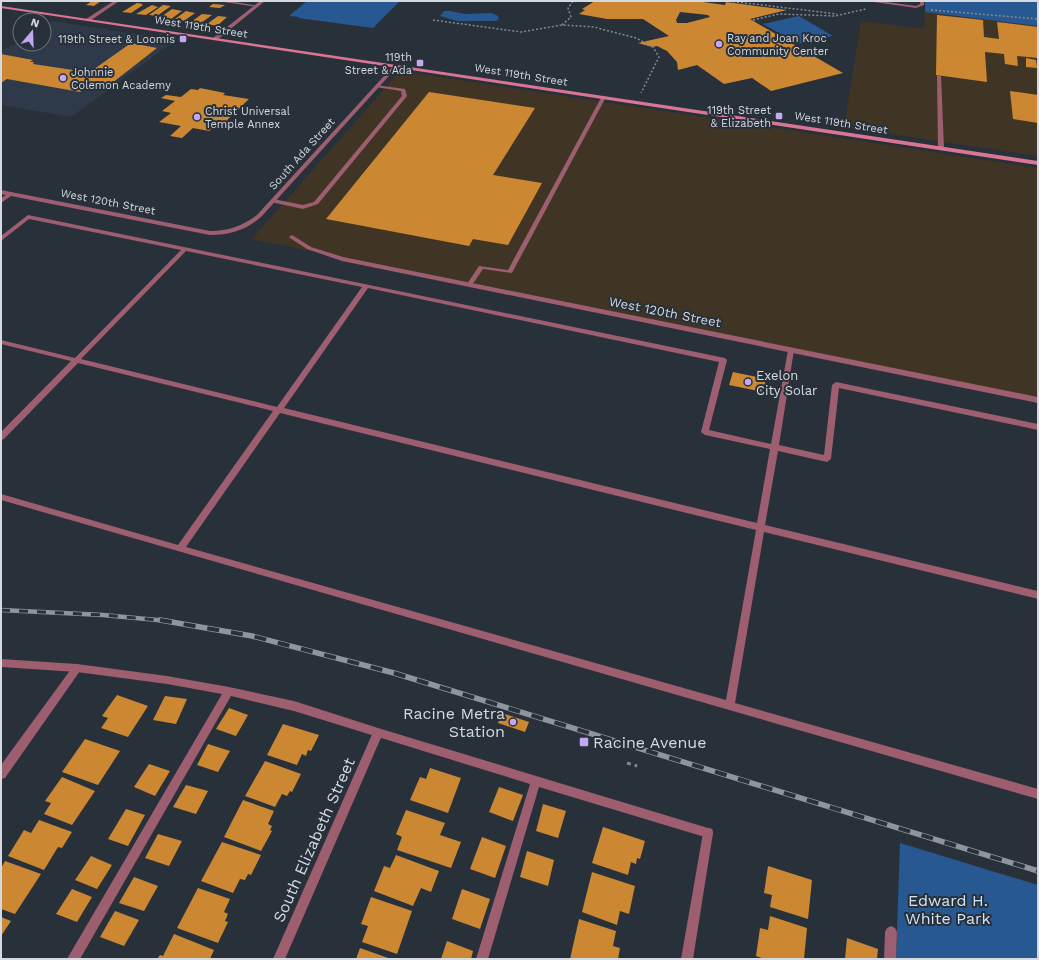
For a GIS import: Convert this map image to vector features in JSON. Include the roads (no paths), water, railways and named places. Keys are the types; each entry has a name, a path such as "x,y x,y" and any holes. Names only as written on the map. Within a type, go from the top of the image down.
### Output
{"street":[{"path":"88,20 117,1"},
{"path":"220,1 257,6"},
{"path":"215,39 263,1"},
{"path":"869,1 916,7 922,5 922,1"},
{"name":"West 119th Street","path":"1,6 1038,163"},
{"name":"South Ada Street","path":"210,233 222,234 241,228 259,216 396,66"},
{"path":"940,76 941,148"},
{"path":"273,201 303,207 316,203 405,96 403,90 378,86"},
{"path":"470,284 481,267 510,272 604,97"},
{"name":"West 120th Street","path":"1,192 210,233"},
{"path":"1,201 10,194"},
{"path":"1,239 28,217 723,360 705,432 827,459 836,385 1038,427"},
{"name":"West 120th Street","path":"292,237 309,248 342,259 1038,400"},
{"path":"1,437 184,249"},
{"path":"180,549 366,286"},
{"path":"1,342 1038,594"},
{"path":"730,706 791,350"},
{"path":"1,497 1038,794"},
{"path":"1,663 76,668 167,680 229,691 294,706 708,833 687,959"},
{"path":"1,774 76,668"},
{"path":"73,959 229,691"},
{"name":"South Elizabeth Street","path":"279,959 378,733"},
{"path":"482,959 536,781"},
{"path":"890,959 891,932"}],"railway":[{"path":"1,610 103,615 163,621"},
{"path":"163,621 168,621"},
{"path":"163,621 252,636 394,673 1038,871"}],"place":[{"name":"119th Street & Loomis","path":"183,39"},
{"name":"Ray and Joan Kroc Community Center","path":"719,44"},
{"name":"119th Street & Ada","path":"420,63"},
{"name":"Johnnie Colemon Academy","path":"63,78"},
{"name":"119th Street & Elizabeth","path":"779,116"},
{"name":"Christ Universal Temple Annex","path":"197,117"},
{"name":"Exelon City Solar","path":"748,382"},
{"name":"Racine Metra Station","path":"513,722"},
{"name":"Racine Avenue","path":"584,742"}],"park label":[{"name":"Edward H. White Park","path":"948,909"}]}
